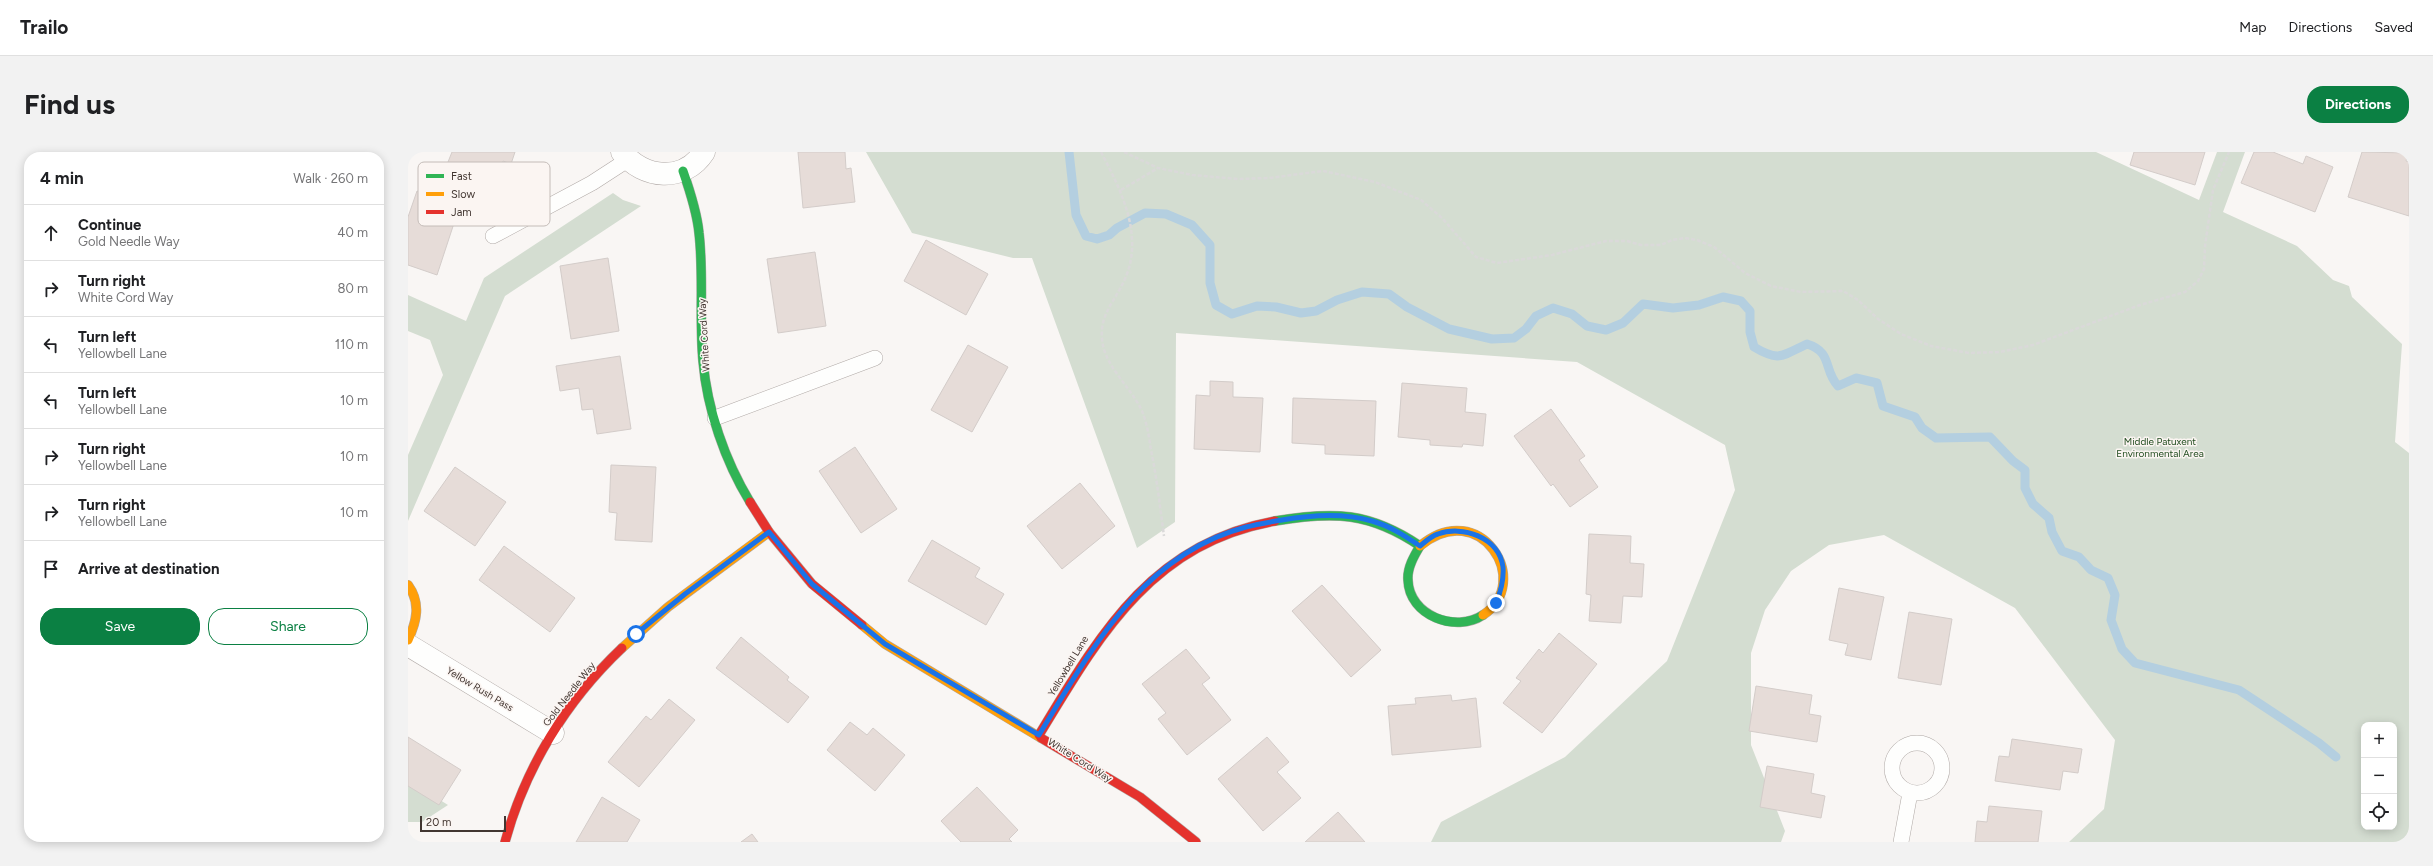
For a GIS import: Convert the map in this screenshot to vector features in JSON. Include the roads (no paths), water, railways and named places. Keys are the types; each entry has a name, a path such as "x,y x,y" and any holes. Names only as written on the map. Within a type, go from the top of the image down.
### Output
{"street":[{"path":"626,156 637,167 654,174 665,175 683,171 699,159 704,152"},
{"name":"White Cord Way","path":"683,171 692,198 699,233 704,362 715,418 723,446 740,486 769,532 812,584 885,644 1039,735 1140,797 1196,842"},
{"name":"Yellowbell Lane","path":"1039,735 1098,639 1128,602 1168,564 1209,541 1246,527 1298,517 1333,516 1372,521 1399,532 1420,546"},
{"path":"1452,530 1467,531 1485,540 1497,552 1503,566 1503,585 1496,603 1486,613 1470,622 1458,624 1445,623 1430,616 1418,605 1412,593 1409,576 1411,563 1420,546 1436,534 1452,530"},
{"name":"Gold Needle Way","path":"504,842 524,784 553,733 595,676 636,634 685,594 769,532"},
{"path":"408,585 417,606 416,625 408,640"},
{"name":"Yellow Rush Pass","path":"408,645 553,733"}],"lane":[{"path":"550,205 592,183 626,156"},
{"path":"493,236 512,226"},
{"path":"715,418 875,358"},
{"path":"1901,842 1910,793"}],"waterway":[{"path":"1069,152 1076,215 1086,236 1097,239 1109,235 1117,228 1145,213 1166,214 1192,225 1210,245 1210,283 1216,305 1232,314 1257,306 1276,307 1301,313 1316,311 1337,300 1362,292 1389,294 1407,307 1449,329 1492,339 1514,338 1526,329 1536,316 1553,308 1572,314 1587,326 1606,330 1623,323 1643,304 1673,308 1699,305 1723,297 1741,301 1750,311 1750,332 1754,347 1762,352 1769,355 1780,356 1792,352 1807,344 1815,347 1821,352 1827,362 1830,374 1838,386 1856,378 1877,383 1883,406 1915,417 1922,428 1936,438 1990,437 2013,461 2025,470 2025,488 2033,504 2049,518 2052,532 2062,551 2079,557 2091,570 2108,578 2115,595 2111,620 2122,649 2135,663 2239,690 2319,743 2336,757"}],"park label":[{"name":"Middle Patuxent Environmental Area","path":"2160,446"}]}
